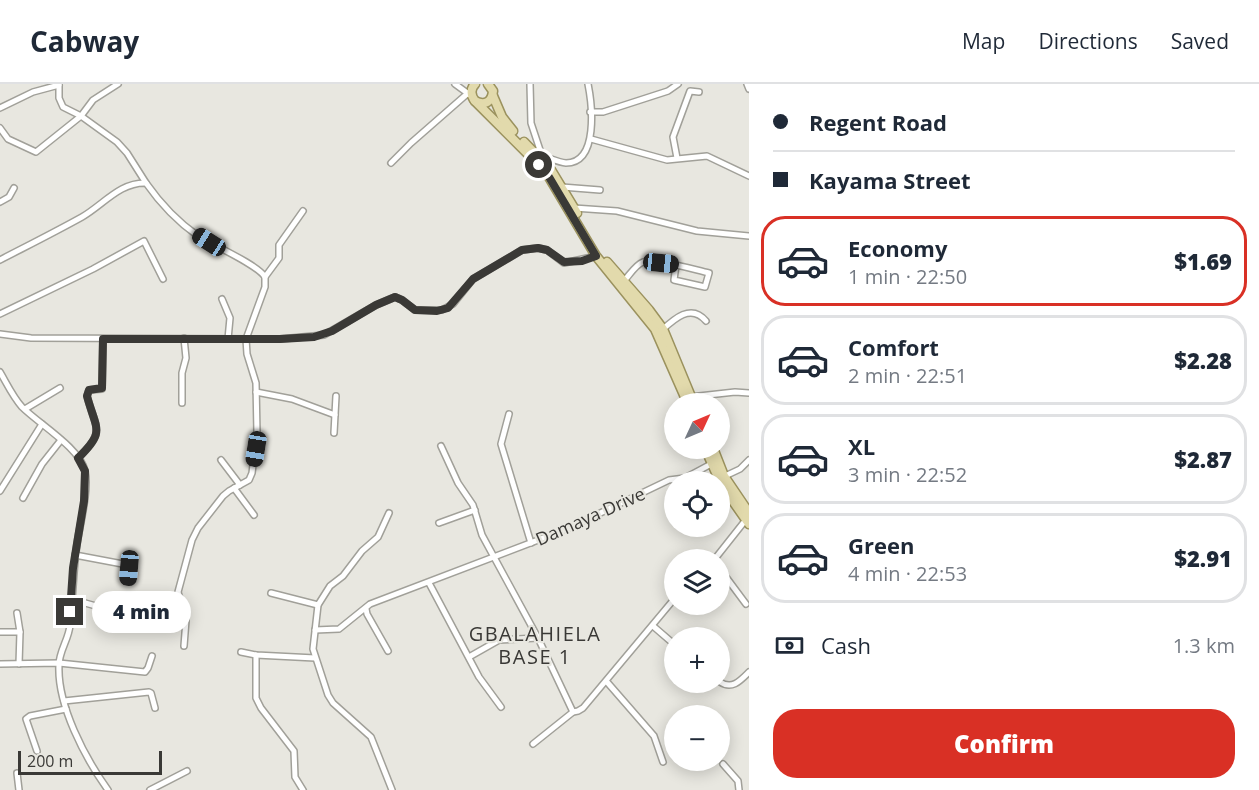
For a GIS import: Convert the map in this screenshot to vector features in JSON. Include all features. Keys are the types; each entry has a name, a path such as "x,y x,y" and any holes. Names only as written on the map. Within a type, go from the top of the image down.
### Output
{"main road":[{"path":"492,89 507,124 562,187 597,247 660,332 687,393"},
{"path":"472,92 486,103 492,89"},
{"path":"472,92 537,156 596,256 622,283"},
{"path":"712,459 719,471"},
{"path":"714,459 715,463"},
{"path":"730,490 748,518"}],"street":[{"path":"0,128 8,139 36,152 81,116 93,100 118,84"},
{"path":"530,84 531,123 537,156 568,163 585,152 591,139 588,84"},
{"path":"590,112 603,112 668,91 678,84"},
{"path":"747,84 749,89"},
{"path":"0,108 33,92 59,85 59,98 63,107 110,136 122,148 160,200 187,228 223,251 258,269 265,277"},
{"path":"457,86 472,92"},
{"path":"457,86 472,92"},
{"path":"676,158 673,137 690,91 699,92"},
{"path":"392,163 411,143 472,92"},
{"path":"591,139 667,160 701,156 713,158 749,176"},
{"path":"0,260 85,215 121,189 138,183 146,183"},
{"path":"562,187 600,190"},
{"path":"0,202 9,197 14,188"},
{"path":"574,208 617,211 697,231 749,236"},
{"path":"184,646 186,620 178,592 192,540 198,528 217,504 229,491 249,480 253,469 257,433 256,383 247,354 246,339 265,287 265,277 279,258 279,245 303,211"},
{"path":"0,314 93,269 144,241 163,279"},
{"path":"0,334 31,338 103,339 280,339 324,335 376,305 395,297 415,310 442,310 453,304 473,279 522,250 538,248 547,250 564,262 582,261 596,256"},
{"path":"622,283 642,262 676,265 709,273 705,287 674,280 676,265"},
{"path":"222,299 230,318 228,339"},
{"path":"660,332 677,317 690,313 698,314 706,321"},
{"path":"182,404 182,373 186,358 184,338"},
{"path":"78,458 97,437 87,396 89,390 102,388 103,339"},
{"path":"0,372 22,406 61,440 78,458 85,471 84,501 75,555 69,634 59,663 66,709 77,735 108,790"},
{"path":"22,406 60,388"},
{"path":"256,392 292,399 335,415"},
{"path":"724,393 749,393"},
{"path":"334,433 336,396"},
{"path":"509,414 501,444 531,543"},
{"path":"0,491 42,424"},
{"path":"23,498 42,464 61,440"},
{"path":"441,446 458,483 475,510 482,536 538,638 573,712"},
{"path":"221,460 254,515"},
{"path":"730,473 740,469 749,460"},
{"name":"Damaya Drive","path":"315,630 339,629 370,604 531,543 589,519 669,480 685,478 715,463"},
{"path":"439,523 475,510"},
{"path":"389,513 378,537 362,551 343,576 330,586 318,605 314,649 328,695 370,737 392,790"},
{"path":"723,549 748,518"},
{"path":"75,555 128,565 128,581"},
{"path":"730,582 746,604"},
{"path":"429,583 479,677 501,707"},
{"path":"272,593 318,605"},
{"path":"71,599 103,608 130,604"},
{"path":"366,609 388,651"},
{"path":"533,744 573,712 583,708 664,611"},
{"path":"17,613 20,632 19,664"},
{"path":"652,626 664,636"},
{"path":"0,632 20,632"},
{"path":"469,657 499,640 538,638"},
{"path":"241,652 315,658"},
{"path":"256,655 256,698 294,751 295,777 303,790"},
{"path":"0,664 59,663 145,672 152,656"},
{"path":"730,686 738,683 749,672"},
{"path":"606,682 654,736 663,762"},
{"path":"64,701 149,692 155,708"},
{"path":"37,751 26,719 30,716 66,709"},
{"path":"150,790 187,771"},
{"path":"729,771 738,781 739,790"},
{"path":"17,773 19,790"},
{"path":"161,783 165,790"}],"district":[{"name":"GBALAHIELA BASE 1","path":"535,644"}],"route":[{"path":"70,612 73,568 84,501 85,471 78,458 97,437 87,392 102,388 103,339 314,337 324,335 376,305 395,297 415,310 437,311 448,308 473,279 517,251 538,248 547,250 564,262 582,261 596,256 549,177 539,165"}]}
